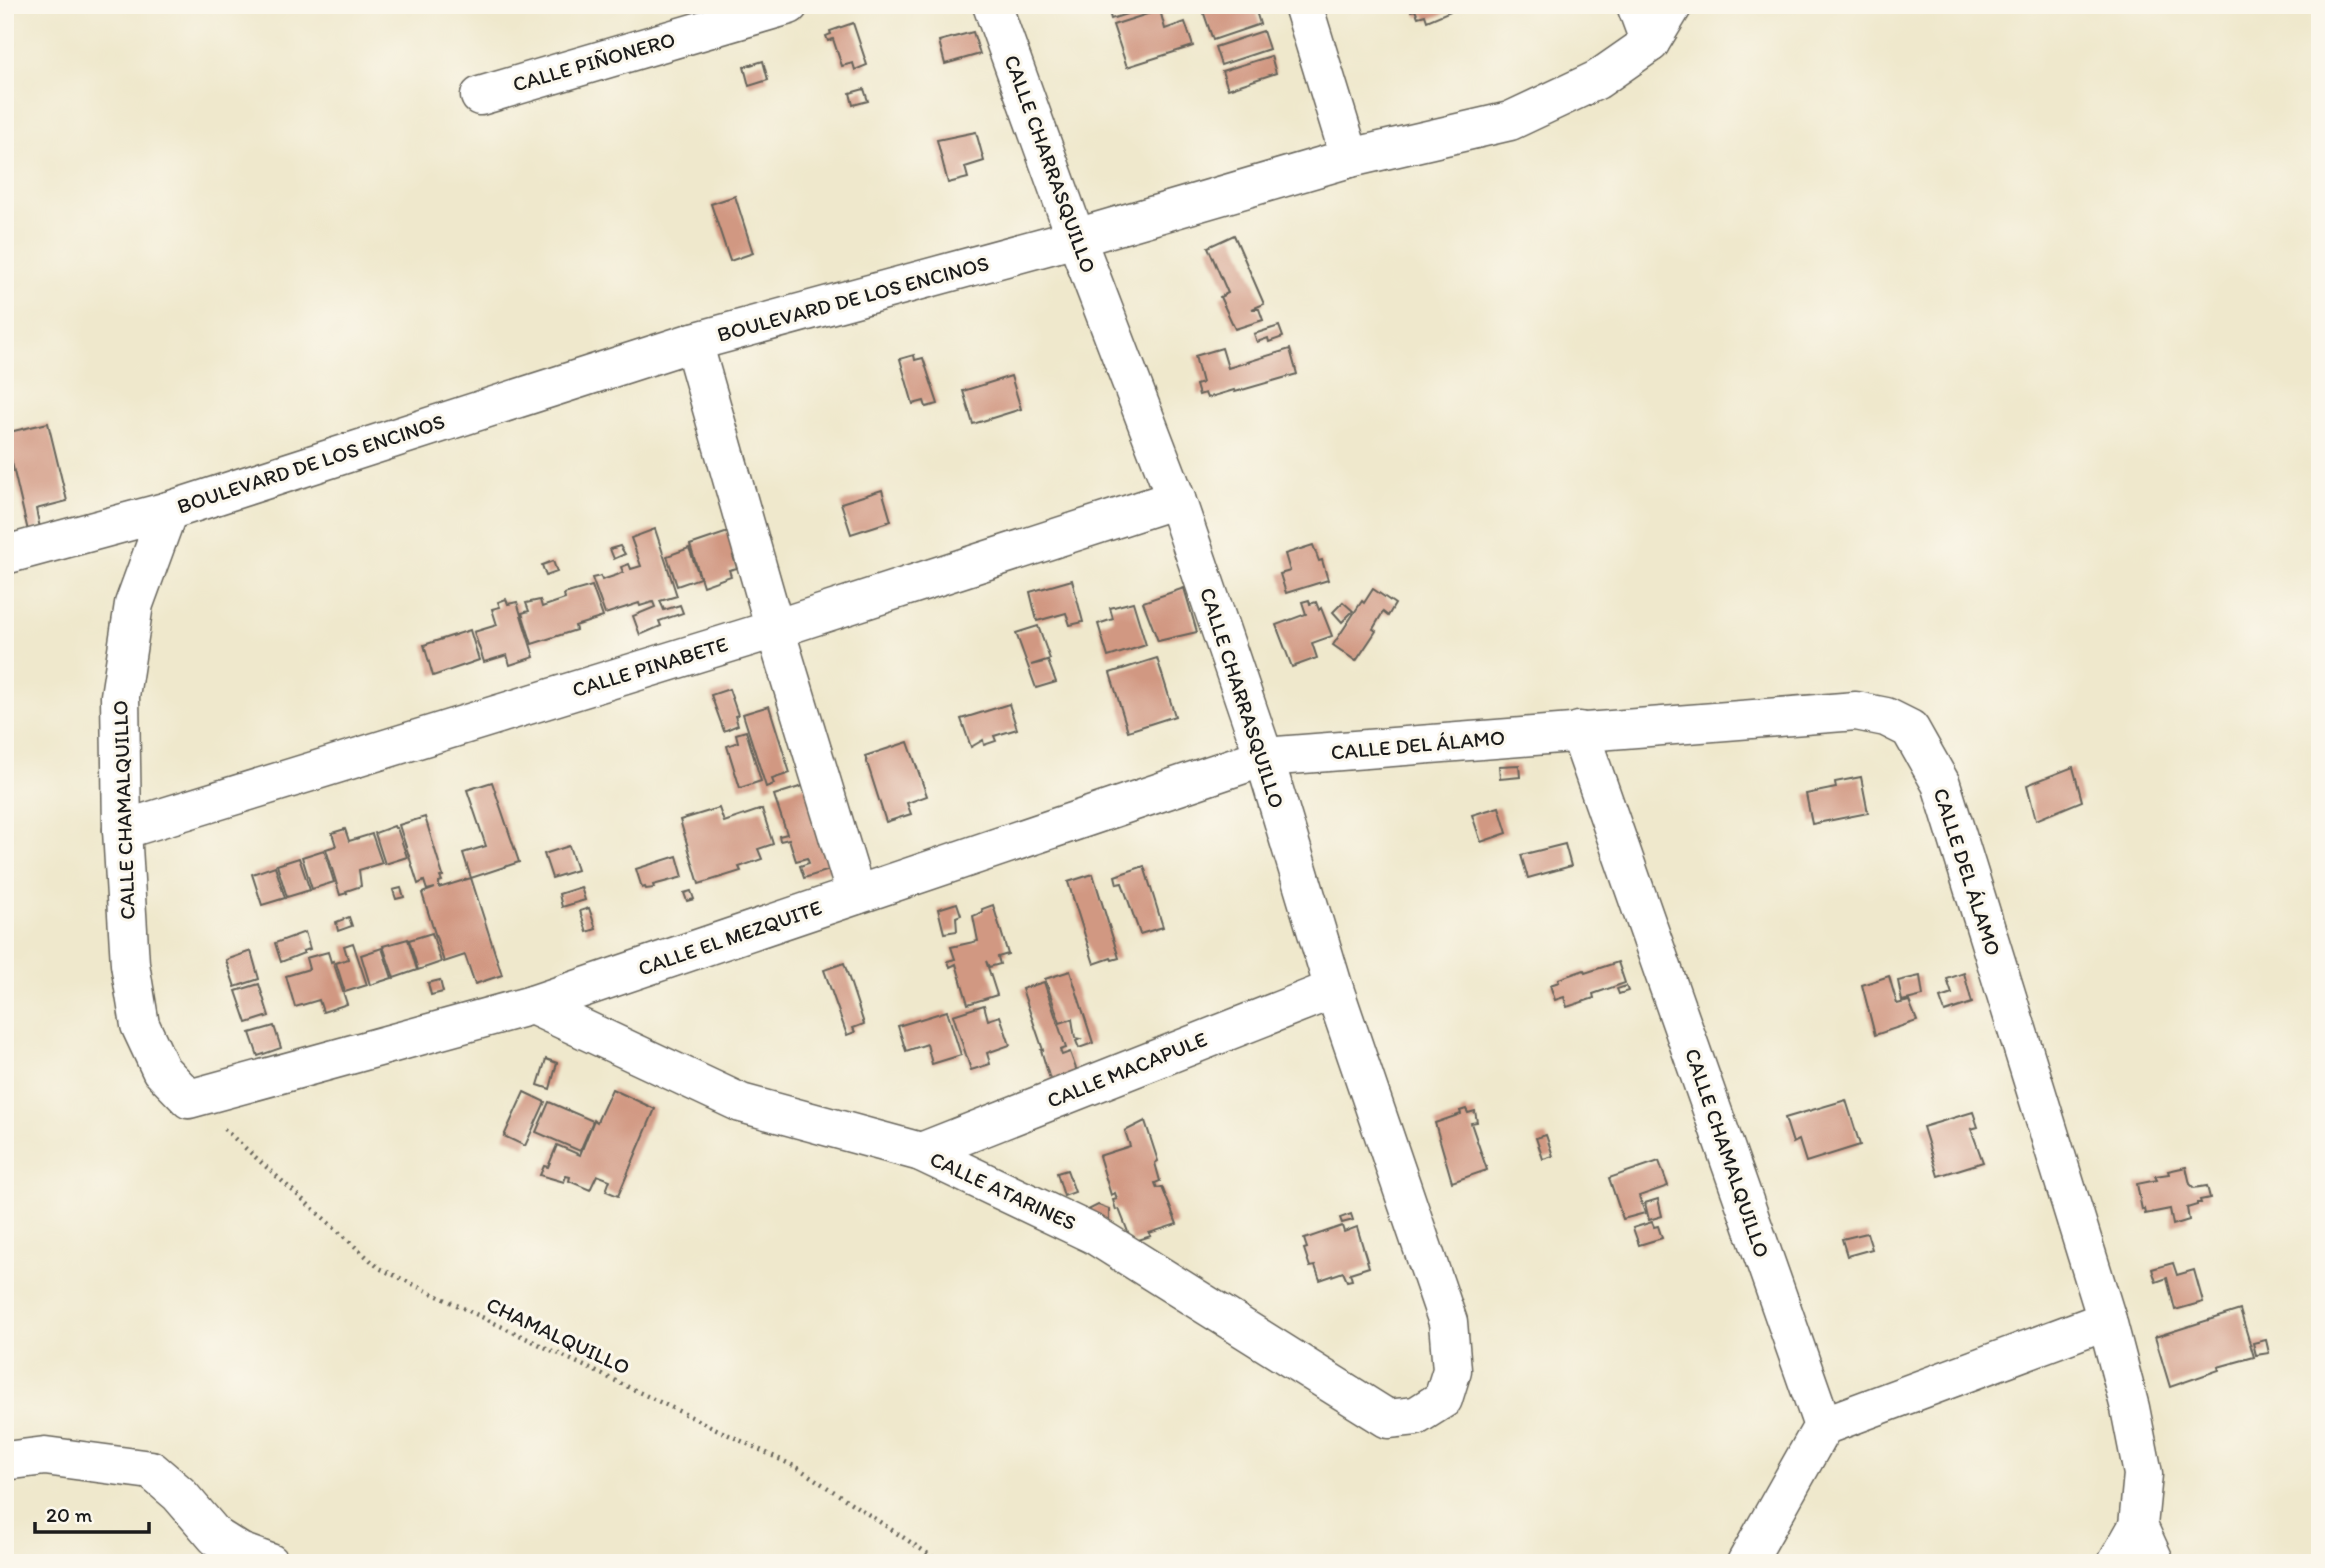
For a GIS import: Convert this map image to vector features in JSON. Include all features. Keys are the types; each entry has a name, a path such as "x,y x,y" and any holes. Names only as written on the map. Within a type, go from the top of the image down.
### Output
{"street":[{"name":"CALLE PIÑONERO","path":"480,96 789,5"},
{"name":"CALLE CHARRASQUILLO","path":"992,5 1076,238 1176,499 1264,757 1334,989 1448,1322 1452,1370 1443,1399"},
{"path":"1303,5 1350,158"},
{"path":"1636,5 1650,43"},
{"name":"BOULEVARD DE LOS ENCINOS","path":"5,555 168,511 693,342 1076,238 1350,158 1510,121 1597,80 1650,43 1673,5"},
{"path":"693,342 775,629 856,895"},
{"name":"CALLE PINABETE","path":"122,830 775,629 1176,499"},
{"name":"CALLE CHAMALQUILLO","path":"168,511 134,604 120,696 122,830 130,964 140,1025 161,1070 190,1098"},
{"name":"CALLE DEL ÁLAMO","path":"1264,757 1856,711 1886,717 1910,729 1941,784 2107,1320 2130,1408 2143,1474 2138,1526 2117,1563"},
{"name":"CALLE CHAMALQUILLO","path":"1579,731 1823,1426"},
{"name":"CALLE EL MEZQUITE","path":"190,1098 532,1005 1264,757"},
{"name":"CALLE MACAPULE","path":"921,1152 1334,989"},
{"name":"CALLE ATARINES","path":"532,1005 741,1103 921,1152 1093,1234 1388,1419 1416,1416 1443,1399"},
{"path":"1746,1563 1823,1426 2107,1320"},
{"path":"5,1461 45,1457 151,1470 179,1494 216,1537 240,1552 270,1563"},
{"path":"2138,1526 2155,1563"}],"path":[{"name":"CHAMALQUILLO","path":"190,1098 379,1268 798,1468 942,1563"}],"building":[{"path":"1107,5 1152,5 1152,6 1111,19"},
{"path":"1201,5 1254,5 1260,24 1213,40"},
{"path":"1409,5 1452,5 1453,10 1427,21 1425,15 1418,17 1415,10 1411,11"},
{"path":"1160,10 1165,29 1185,22 1193,46 1127,67 1113,25"},
{"path":"853,23 867,65 855,70 853,63 842,66 833,39 828,41 826,36 831,34 830,31"},
{"path":"1263,31 1269,49 1221,65 1215,47"},
{"path":"973,32 980,54 945,64 939,41"},
{"path":"1271,56 1276,73 1228,89 1222,71"},
{"path":"763,61 768,80 749,86 744,67"},
{"path":"864,89 868,101 853,105 850,93"},
{"path":"976,132 984,161 965,167 968,178 948,183 937,140"},
{"path":"735,196 753,253 730,261 711,204"},
{"path":"1234,235 1264,304 1252,309 1259,309 1263,320 1235,329 1220,297 1228,293 1208,247"},
{"path":"1279,326 1283,337 1269,342 1268,338 1257,342 1254,334"},
{"path":"1222,348 1228,368 1290,349 1297,374 1207,398 1205,393 1199,395 1196,385 1202,383 1195,356"},
{"path":"914,355 915,360 923,358 938,404 926,407 924,401 913,404 900,359"},
{"path":"1011,376 1021,409 973,424 963,391"},
{"path":"48,423 67,501 36,509 40,528 28,531 5,433"},
{"path":"882,490 891,521 851,534 841,503"},
{"path":"655,529 677,596 660,601 664,610 680,605 683,613 659,621 661,626 640,635 633,616 655,607 653,602 640,606 639,603 605,614 592,578 601,576 602,580 617,575 623,572 621,567 629,564 631,569 641,566 631,538"},
{"path":"731,531 739,554 733,556 737,568 729,570 731,576 703,586 690,545"},
{"path":"1313,545 1319,561 1322,560 1328,580 1286,593 1280,574 1290,571 1285,554"},
{"path":"620,546 625,554 614,559 610,549"},
{"path":"689,548 700,578 677,586 667,556"},
{"path":"553,561 557,572 546,576 542,565"},
{"path":"1072,580 1083,622 1070,625 1066,613 1037,621 1030,592"},
{"path":"592,586 603,617 575,626 576,630 532,644 522,613 529,611 526,603 540,600 542,607 565,599 564,594"},
{"path":"1184,588 1197,632 1158,641 1143,602"},
{"path":"1373,589 1395,604 1388,616 1383,612 1373,629 1376,631 1356,661 1333,645"},
{"path":"506,599 508,604 517,602 534,657 510,665 507,655 484,662 474,632 497,625 492,609 500,607 498,602"},
{"path":"1309,600 1310,604 1316,602 1319,610 1321,608 1332,636 1312,643 1317,658 1292,667 1276,625 1306,614 1302,602"},
{"path":"1133,602 1146,645 1108,657 1098,624 1113,619 1110,608"},
{"path":"1343,602 1353,611 1342,622 1333,612"},
{"path":"1038,626 1050,659 1031,665 1048,661 1056,682 1036,688 1016,633"},
{"path":"470,630 479,660 433,676 424,645"},
{"path":"1157,658 1175,716 1128,731 1110,673"},
{"path":"729,689 738,715 735,716 738,725 724,731 711,695"},
{"path":"1009,704 1017,729 994,736 996,741 984,745 983,740 971,747 961,719"},
{"path":"769,706 790,773 772,779 774,784 766,787 743,714"},
{"path":"746,731 761,781 740,788 727,746 738,742 736,734"},
{"path":"908,742 927,796 907,803 911,814 886,822 865,756"},
{"path":"1519,765 1520,777 1500,779 1499,766"},
{"path":"2073,767 2082,801 2036,820 2027,785"},
{"path":"1861,777 1868,813 1812,824 1806,794 1836,788 1835,782"},
{"path":"492,782 519,862 471,878 463,853 486,846 467,790"},
{"path":"806,785 846,865 804,878 800,866 809,863 807,858 796,861 789,839 780,841 779,836 787,834 774,795"},
{"path":"1499,807 1507,833 1481,842 1472,815"},
{"path":"719,808 724,822 762,809 773,844 758,849 762,859 739,867 741,871 699,884 680,820"},
{"path":"425,817 443,876 440,877 442,881 439,882 439,888 471,878 502,975 475,984 465,955 444,962 422,893 435,888 427,890 424,881 418,884 399,825"},
{"path":"394,826 407,857 385,864 375,833"},
{"path":"345,829 349,841 372,834 382,863 359,870 361,886 340,895 326,849 336,846 332,833"},
{"path":"1565,844 1571,866 1528,878 1521,855"},
{"path":"569,846 577,870 552,878 544,854"},
{"path":"324,850 334,882 312,889 302,857"},
{"path":"677,856 683,877 653,885 654,888 642,888 636,869"},
{"path":"299,858 310,890 287,897 277,865"},
{"path":"275,866 285,898 262,905 252,874"},
{"path":"1144,866 1163,927 1140,934 1122,883 1117,884 1115,876"},
{"path":"1093,874 1119,958 1094,964 1068,882"},
{"path":"581,887 585,900 562,907 559,894"},
{"path":"401,888 404,897 396,899 393,890"},
{"path":"691,891 694,899 687,901 684,893"},
{"path":"957,903 961,915 956,917 957,931 944,933 938,909"},
{"path":"993,905 1008,954 998,957 1000,964 989,967 986,961 997,995 968,1004 956,964 950,967 948,961 955,959 951,947 978,941 973,916"},
{"path":"589,908 596,929 587,932 580,911"},
{"path":"349,917 352,926 338,931 336,922"},
{"path":"305,932 310,949 281,962 275,943"},
{"path":"432,933 441,962 418,970 409,940"},
{"path":"408,939 417,970 394,978 383,946"},
{"path":"353,943 367,985 345,992 336,963 348,959 344,946"},
{"path":"382,948 392,978 370,985 361,955"},
{"path":"251,951 259,979 235,987 226,960"},
{"path":"328,952 347,1004 323,1012 319,1000 295,1007 286,976 309,969 306,958"},
{"path":"1618,962 1625,983 1567,1007 1564,997 1555,1000 1550,985 1559,982 1558,979"},
{"path":"844,963 864,1024 853,1028 855,1032 847,1035 824,970"},
{"path":"1070,971 1093,1043 1079,1048 1076,1041 1080,1039 1075,1038 1072,1019 1060,1023 1045,979"},
{"path":"1964,973 1972,1003 1945,1012 1940,998 1952,994 1947,979"},
{"path":"1889,976 1897,1004 1909,1001 1917,1021 1875,1035 1862,985"},
{"path":"1920,976 1923,996 1902,1001 1898,981"},
{"path":"440,980 443,992 431,995 428,983"},
{"path":"1044,982 1066,1048 1060,1050 1062,1055 1070,1052 1079,1077 1052,1086 1022,989"},
{"path":"259,984 269,1016 247,1023 236,991"},
{"path":"1626,986 1628,991 1619,994 1617,989"},
{"path":"984,1005 988,1020 1000,1016 1010,1045 987,1053 990,1064 971,1070 953,1015"},
{"path":"947,1011 961,1055 932,1064 927,1044 906,1051 898,1026"},
{"path":"274,1026 281,1048 258,1056 250,1033"},
{"path":"546,1059 557,1063 550,1089 538,1085"},
{"path":"612,1089 655,1109 618,1196 606,1191 610,1180 597,1175 590,1190 569,1181 570,1177 566,1176 564,1182 540,1175 544,1166 548,1167 557,1145 580,1155 594,1120 597,1122"},
{"path":"524,1092 545,1102 525,1146 504,1136"},
{"path":"1846,1100 1860,1145 1806,1162 1799,1140 1793,1143 1785,1118"},
{"path":"549,1102 593,1121 580,1151 536,1132"},
{"path":"1466,1109 1468,1113 1475,1111 1477,1122 1471,1123 1487,1170 1452,1182 1435,1123 1461,1114 1460,1111"},
{"path":"1973,1112 1978,1127 1971,1129 1983,1162 1938,1176 1923,1127"},
{"path":"1145,1121 1158,1161 1155,1163 1160,1181 1155,1183 1157,1188 1162,1187 1177,1224 1132,1242 1119,1209 1116,1210 1113,1200 1117,1199 1115,1193 1111,1195 1099,1156 1130,1146 1125,1131"},
{"path":"1546,1135 1553,1156 1543,1159 1536,1138"},
{"path":"1659,1161 1668,1186 1639,1196 1645,1213 1623,1219 1609,1178"},
{"path":"2186,1167 2190,1184 2194,1188 2207,1186 2210,1198 2200,1200 2201,1203 2187,1208 2189,1220 2173,1225 2170,1209 2145,1214 2137,1184 2157,1180 2155,1176"},
{"path":"1067,1170 1075,1192 1064,1196 1057,1173"},
{"path":"1658,1199 1662,1216 1649,1220 1645,1203"},
{"path":"1098,1205 1109,1209 1109,1222 1090,1224 1088,1210"},
{"path":"1351,1214 1353,1220 1342,1223 1340,1218"},
{"path":"1652,1222 1654,1227 1658,1226 1662,1238 1639,1245 1633,1228"},
{"path":"1342,1226 1344,1232 1357,1227 1369,1267 1350,1273 1352,1280 1347,1281 1343,1272 1320,1280 1315,1266 1310,1267 1304,1239"},
{"path":"1867,1233 1872,1249 1847,1256 1842,1239"},
{"path":"2173,1263 2177,1275 2194,1270 2203,1302 2175,1310 2167,1278 2156,1282 2152,1269"},
{"path":"2240,1310 2254,1357 2218,1367 2219,1370 2170,1387 2155,1337"},
{"path":"2266,1340 2269,1353 2256,1355 2253,1343"}]}
